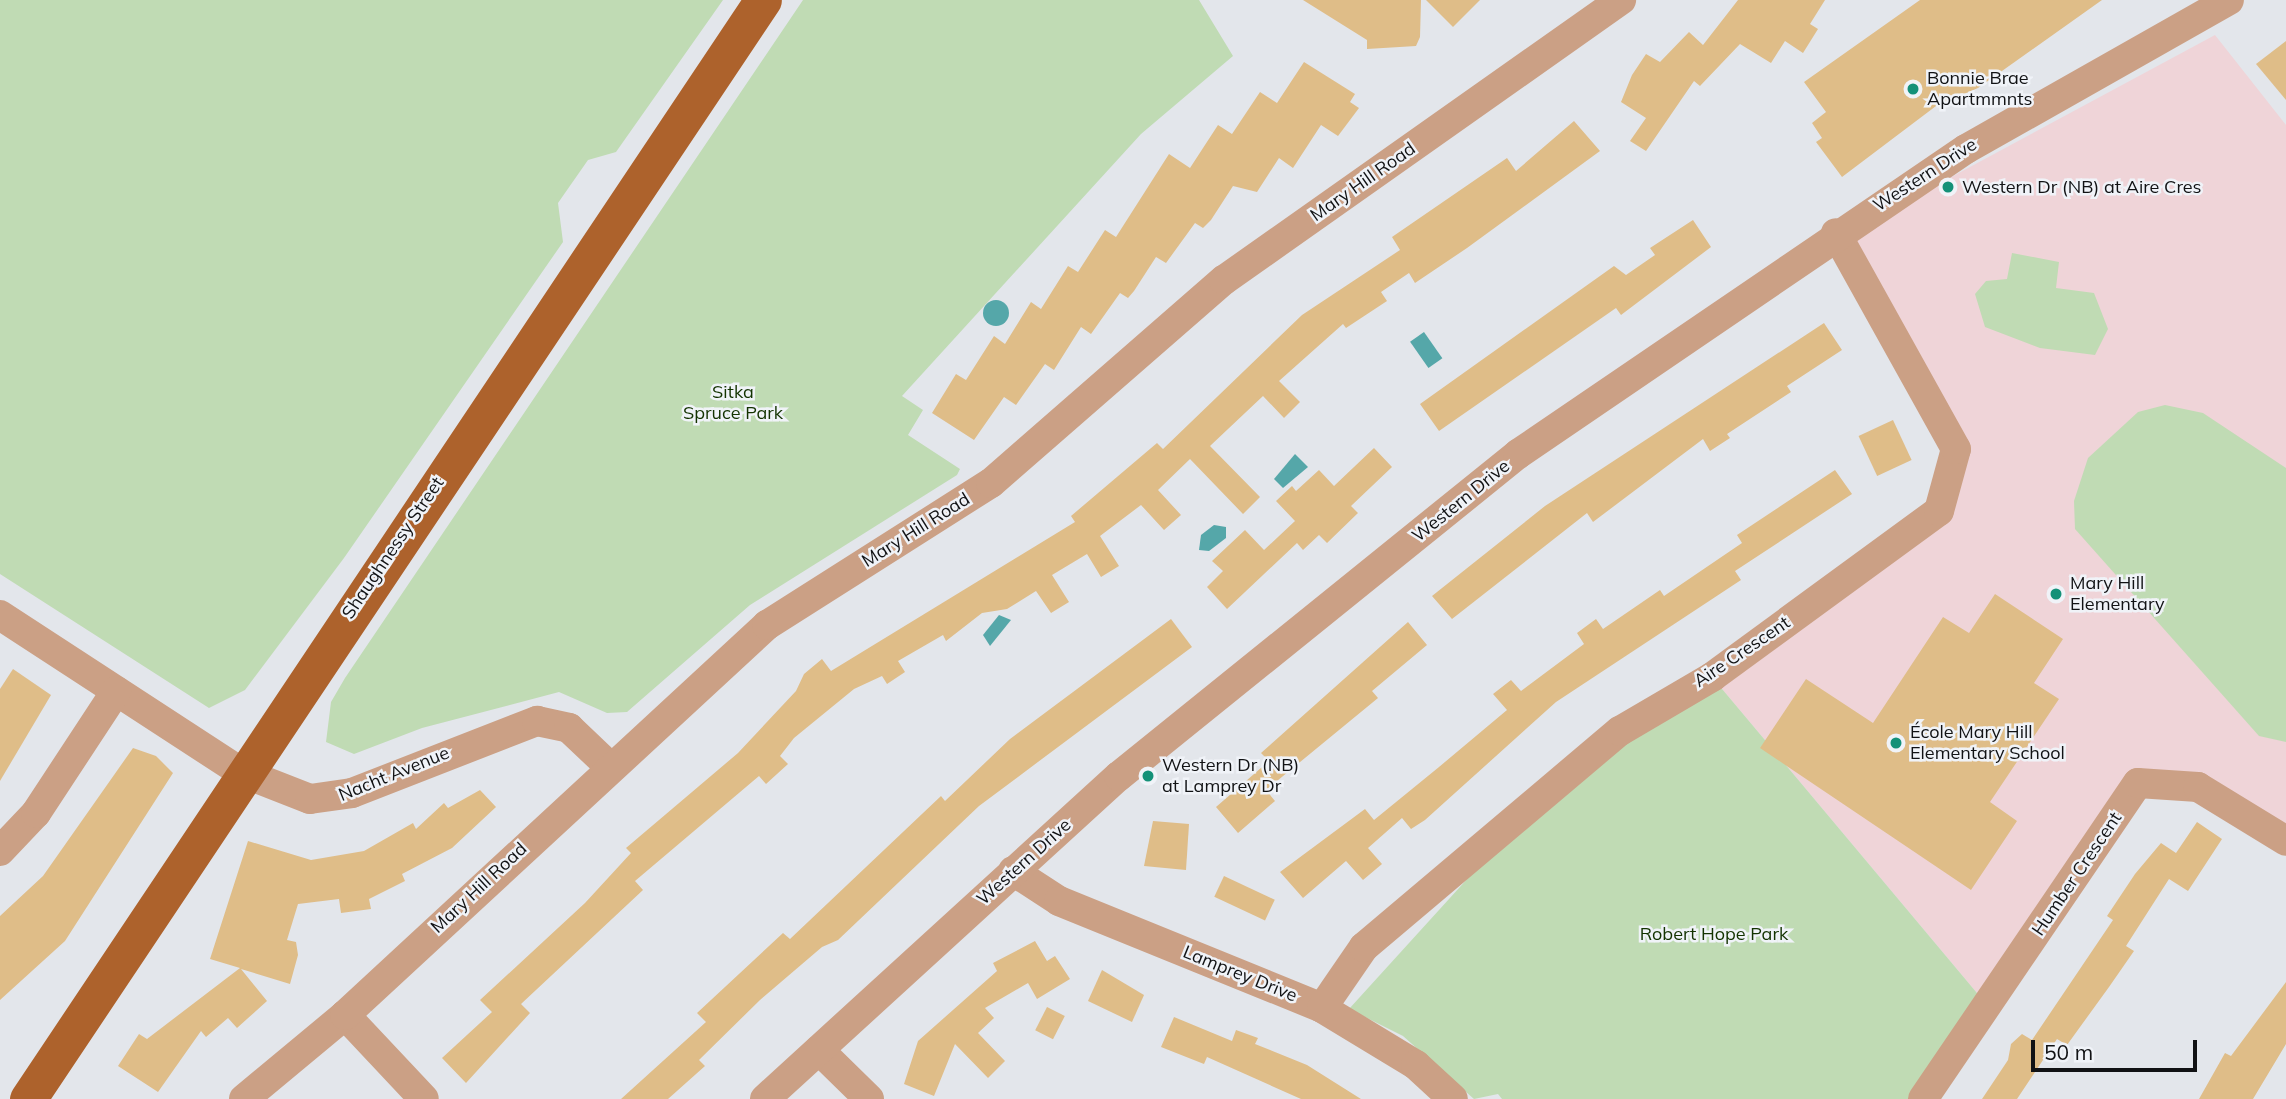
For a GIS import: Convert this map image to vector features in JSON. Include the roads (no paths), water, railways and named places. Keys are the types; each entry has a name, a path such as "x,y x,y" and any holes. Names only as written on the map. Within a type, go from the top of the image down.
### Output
{"main road":[{"name":"Shaughnessy Street","path":"28,1099 241,772 763,0"}],"street":[{"name":"Mary Hill Road","path":"244,1099 345,1015 609,766 767,625 991,483 1224,280 1621,0"},
{"name":"Western Drive","path":"765,1099 1119,776 1518,454 1836,233 2031,109 2229,0"},
{"name":"Aire Crescent","path":"1322,1008 1364,947 1620,730 1713,677 1939,511 1956,449 1836,233"},
{"name":"Nacht Avenue","path":"0,615 241,772 310,799 333,799 537,721 569,728 609,766"},
{"path":"0,851 36,813 116,691"},
{"name":"Humber Crescent","path":"1923,1099 2138,783 2198,787 2286,841"},
{"name":"Lamprey Drive","path":"1013,871 1059,901 1322,1008 1416,1065 1453,1099"},
{"path":"345,1015 424,1099"},
{"path":"818,1050 869,1099"}],"water":[{"path":"996,300 1005,304 1009,313 1005,322 996,326 987,322 983,313 987,304"},
{"path":"1424,332 1442,358 1428,368 1410,342"},
{"path":"1295,454 1308,467 1283,488 1274,479"},
{"path":"1214,525 1226,527 1226,538 1209,551 1199,550 1201,535"},
{"path":"999,615 1011,620 990,646 983,635"}],"place":[{"name":"Bonnie Brae Apartmmnts","path":"1913,89"},
{"name":"Western Dr (NB) at Aire Cres","path":"1948,187"},
{"name":"Mary Hill Elementary","path":"2056,594"},
{"name":"École Mary Hill Elementary School","path":"1896,743"},
{"name":"Western Dr (NB) at Lamprey Dr","path":"1148,776"}],"park label":[{"name":"Sitka Spruce Park","path":"733,403"},
{"name":"Robert Hope Park","path":"1714,934"}]}
